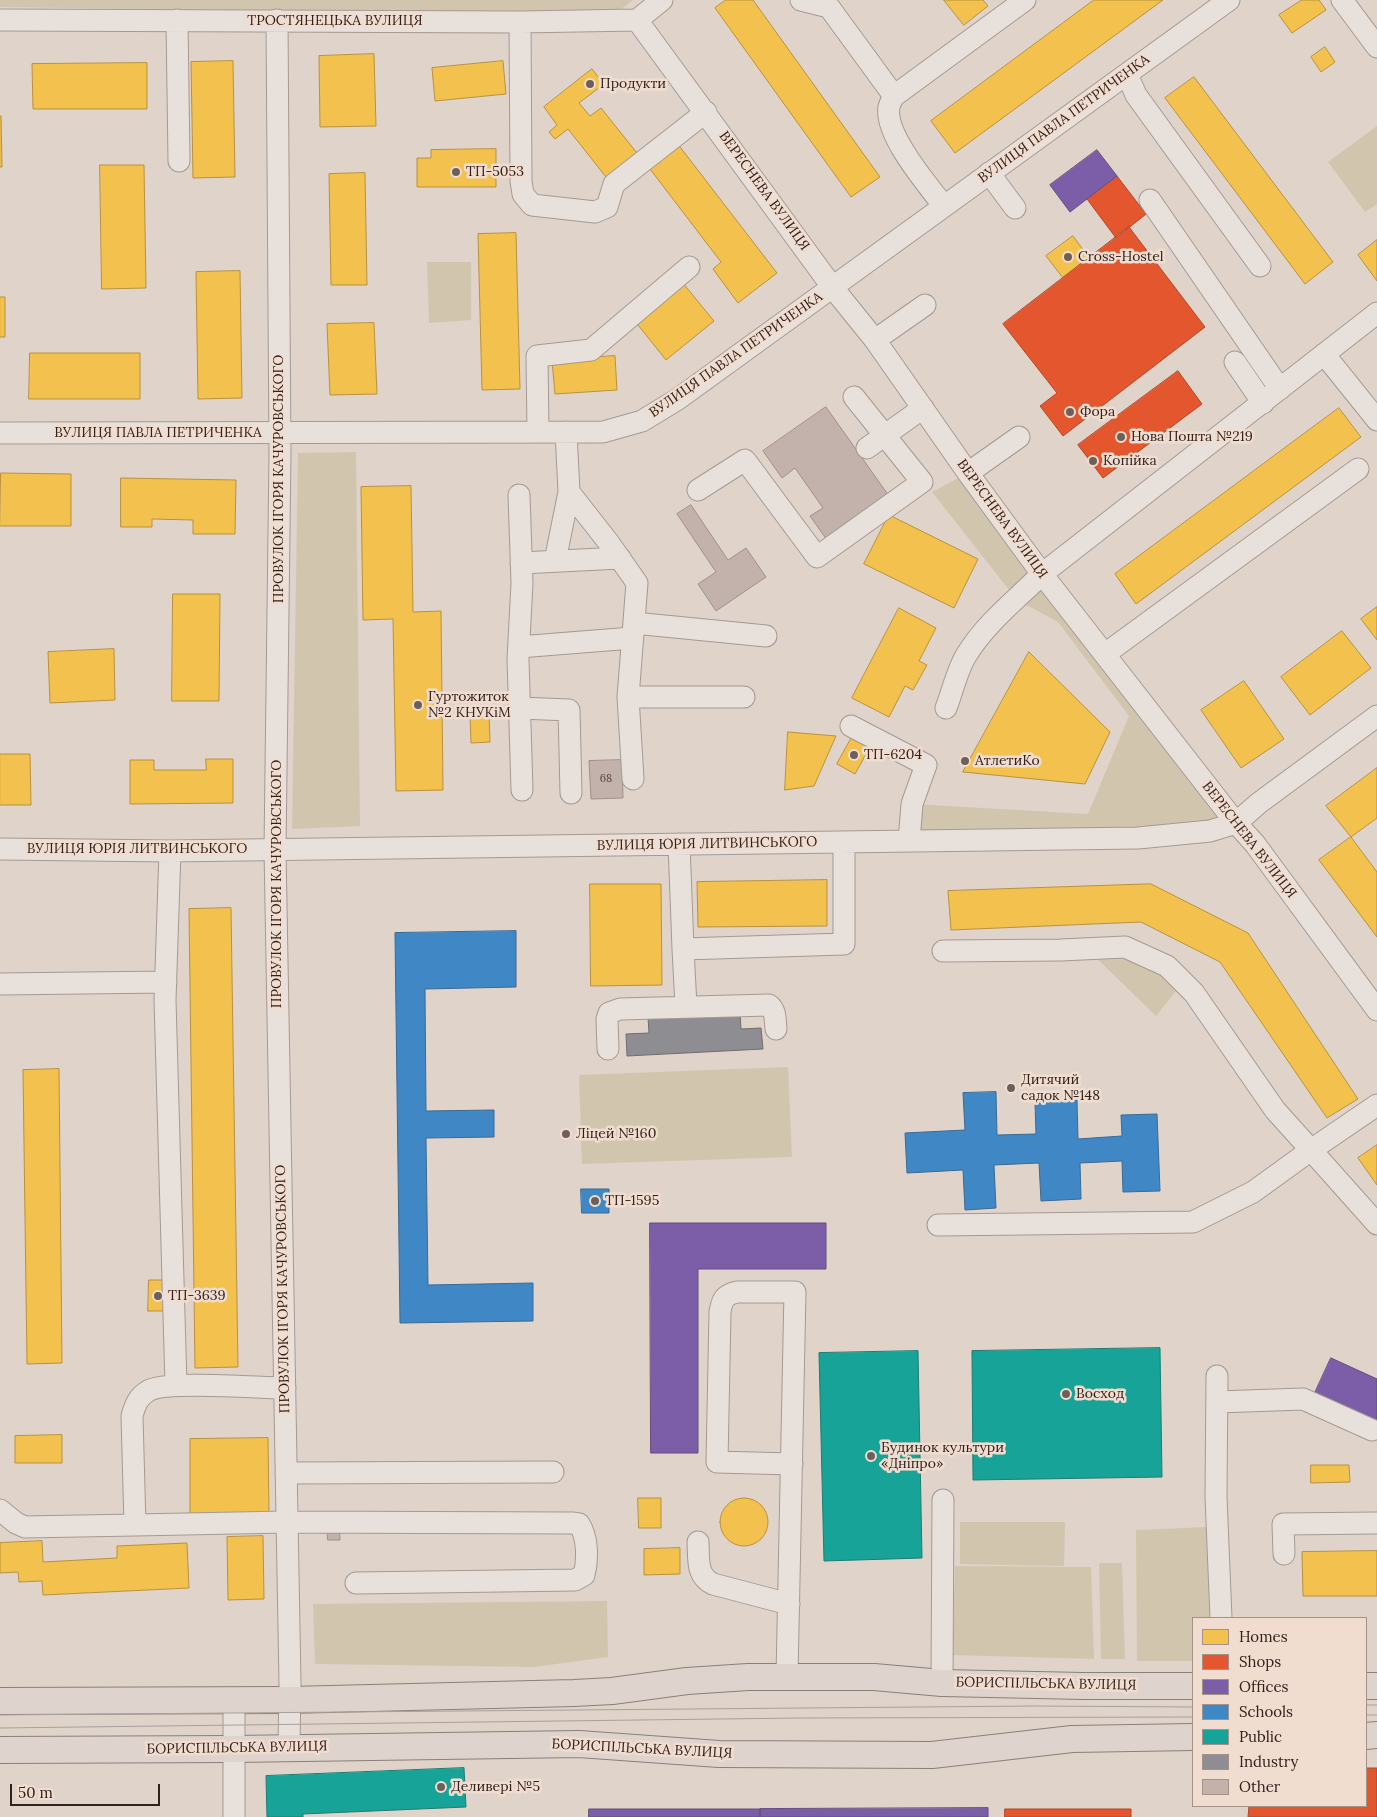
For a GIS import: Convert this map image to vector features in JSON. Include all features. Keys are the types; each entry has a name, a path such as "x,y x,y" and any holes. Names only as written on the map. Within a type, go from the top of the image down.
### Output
{"main road":[{"name":"БОРИСПІЛЬСЬКА ВУЛИЦЯ","path":"0,1701 289,1700 574,1694 612,1691 687,1680 787,1676 874,1677 942,1682 1083,1686 1192,1686"},
{"name":"БОРИСПІЛЬСЬКА ВУЛИЦЯ","path":"0,1750 579,1744 719,1754 932,1755 1072,1739 1192,1737"}],"street":[{"path":"637,20 662,0"},
{"path":"801,0 834,3 894,96"},
{"path":"943,205 896,139 890,124 889,107 894,96 1025,0"},
{"name":"ВУЛИЦЯ ПАВЛА ПЕТРИЧЕНКА","path":"0,433 603,432 642,421 678,398 833,288 943,205 1229,0"},
{"path":"1342,0 1377,47"},
{"name":"ТРОСТЯНЕЦЬКА ВУЛИЦЯ","path":"0,20 520,22 637,20"},
{"path":"177,20 180,161"},
{"name":"ПРОВУЛОК ІГОРЯ КАЧУРОВСЬКОГО","path":"277,20 280,433 275,849 287,1522 289,1748"},
{"name":"ВЕРЕСНЕВА ВУЛИЦЯ","path":"637,20 833,288 875,340 968,473 1042,574 1236,823 1255,844 1374,999"},
{"path":"520,22 521,181 524,194 532,205 595,212 607,207 614,184 706,112"},
{"path":"1127,74 1136,95 1260,266"},
{"path":"989,173 1016,208"},
{"path":"1150,200 1280,389"},
{"path":"538,432 537,356 591,350 689,267"},
{"path":"875,340 925,305"},
{"path":"946,708 966,655 992,621 1017,600 1042,574 1377,313"},
{"path":"1324,354 1377,420"},
{"path":"1235,362 1263,403"},
{"path":"698,490 745,460 816,557 922,482 854,397"},
{"path":"867,448 923,408"},
{"path":"555,561 569,492 566,432"},
{"path":"968,473 1019,437"},
{"path":"1105,654 1358,468"},
{"path":"569,492 637,583 628,696 632,779"},
{"path":"519,495 521,563 519,647 522,790"},
{"path":"521,563 620,558"},
{"path":"519,647 633,630 766,636"},
{"path":"628,696 744,698"},
{"path":"520,708 569,710 571,794"},
{"name":"ВУЛИЦЯ ЮРІЯ ЛИТВИНСЬКОГО","path":"0,849 170,851 1138,838 1210,831 1236,823 1259,803 1377,716"},
{"path":"851,726 926,764 912,804 909,841"},
{"path":"683,949 844,944 844,842"},
{"path":"679,844 686,1006"},
{"path":"170,851 166,982 176,1385"},
{"path":"943,951 1062,950 1126,947 1167,966 1194,993 1275,1110 1377,1224"},
{"path":"0,984 166,982"},
{"path":"608,1049 607,1020 609,1013 613,1010 769,1004 773,1007 776,1029"},
{"path":"938,1225 1194,1222 1253,1192 1377,1105"},
{"path":"787,1676 792,1464 795,1292 737,1292 728,1294 721,1302 720,1312 717,1462 792,1464"},
{"path":"1217,1376 1216,1497 1221,1617"},
{"path":"135,1525 132,1416 136,1402 149,1390 176,1385 284,1388"},
{"path":"1217,1402 1303,1399 1372,1430"},
{"path":"286,1473 553,1472"},
{"path":"942,1682 943,1500"},
{"path":"0,1510 16,1523 25,1527 287,1522 572,1523 579,1524 584,1531 586,1569 584,1574 575,1580 356,1583"},
{"path":"1284,1554 1283,1524 1377,1523"},
{"path":"698,1542 699,1571 707,1581 789,1604"},
{"path":"234,1700 234,1817"}],"shaded area":[{"path":"0,0 633,0 612,16 0,7"},
{"path":"1377,126 1377,204 1365,212 1328,162"},
{"path":"427,262 471,262 471,320 429,323"},
{"path":"356,452 360,826 292,829 298,453"},
{"path":"968,473 1236,823 909,841 912,804 1088,814 1129,716 1058,622 1017,600 932,492"},
{"path":"1125,947 1183,982 1156,1016 1087,949"},
{"path":"788,1067 792,1157 582,1164 579,1075"},
{"path":"960,1522 1065,1522 1064,1566 960,1564"},
{"path":"1208,1527 1211,1617 1192,1617 1192,1661 1137,1661 1136,1530"},
{"path":"1099,1563 1122,1563 1125,1659 1101,1659"},
{"path":"955,1566 1091,1567 1094,1659 952,1655"},
{"path":"607,1601 608,1657 534,1667 315,1664 313,1604"}],"building: Homes":[{"path":"726,0 753,0 880,177 851,197 715,8"},
{"path":"944,0 983,0 988,6 964,25"},
{"path":"1094,0 1163,0 955,153 931,121"},
{"path":"1302,0 1319,0 1326,10 1292,33 1279,15"},
{"path":"1325,47 1335,62 1321,72 1311,57"},
{"path":"374,54 376,126 320,127 319,56"},
{"path":"233,61 235,177 193,178 191,62"},
{"path":"503,61 506,94 435,101 432,68"},
{"path":"147,63 147,109 33,109 32,64"},
{"path":"592,69 604,84 579,103 590,116 601,108 637,153 606,177 568,129 555,139 549,132 557,125 544,107"},
{"path":"1194,77 1333,262 1305,284 1165,98"},
{"path":"1,116 2,167 0,167"},
{"path":"677,143 777,273 738,303 713,269 721,262 647,165"},
{"name":"ТП-5053","path":"496,149 496,187 417,187 417,158 431,158 431,150"},
{"path":"100,165 144,165 146,288 102,289"},
{"path":"365,173 367,285 331,285 329,174"},
{"path":"516,233 520,389 482,390 478,234"},
{"name":"Cross-Hostel","path":"1073,236 1090,259 1063,278 1046,256"},
{"path":"1377,240 1377,281 1358,255"},
{"path":"240,271 242,398 198,399 196,272"},
{"path":"682,282 714,321 666,360 634,320"},
{"path":"0,297 5,297 5,337 0,337"},
{"path":"374,323 377,394 330,395 327,324"},
{"path":"30,353 140,353 140,399 29,399"},
{"path":"615,356 617,390 555,394 552,360"},
{"path":"1339,408 1361,437 1136,604 1115,574"},
{"path":"1,473 71,474 71,526 0,526"},
{"path":"121,478 236,480 235,534 193,534 193,520 152,519 152,527 121,527"},
{"name":"Гуртожиток №2 КНУКіМ","path":"411,486 413,612 441,611 443,790 396,791 393,619 363,620 361,487"},
{"path":"889,515 978,559 954,608 864,564"},
{"path":"173,594 220,594 219,701 172,701"},
{"path":"1377,607 1377,640 1361,619"},
{"path":"899,608 936,628 919,661 927,665 913,690 905,686 889,717 852,698"},
{"path":"1342,631 1371,668 1310,715 1281,677"},
{"path":"114,649 115,700 50,703 48,652"},
{"path":"1029,652 1110,732 1085,784 963,772"},
{"path":"1244,681 1284,739 1241,768 1201,710"},
{"path":"489,712 490,742 471,743 470,713"},
{"path":"788,732 836,736 814,786 785,790"},
{"name":"ТП-6204","path":"852,737 870,747 855,774 837,764"},
{"path":"0,754 30,754 31,805 0,805"},
{"path":"206,759 233,759 233,803 130,804 130,760 154,760 154,770 206,770"},
{"path":"1377,768 1377,818 1351,837 1326,806"},
{"path":"1351,837 1377,872 1377,937 1319,860"},
{"path":"827,880 827,926 698,927 697,882"},
{"path":"590,884 661,884 662,985 591,986"},
{"path":"1151,884 1248,933 1358,1099 1327,1118 1220,962 1141,922 951,930 948,891"},
{"path":"231,908 238,1367 195,1368 189,909"},
{"path":"59,1069 62,1363 27,1364 23,1070"},
{"path":"1377,1145 1377,1185 1358,1158"},
{"name":"ТП-3639","path":"149,1280 169,1280 168,1311 148,1311"},
{"path":"62,1435 62,1463 15,1463 15,1436"},
{"path":"268,1438 269,1514 190,1515 190,1439"},
{"path":"1311,1465 1349,1465 1350,1482 1311,1483"},
{"path":"638,1498 661,1498 661,1528 639,1528"},
{"path":"739,1498 749,1498 758,1502 764,1508 767,1513 767,1531 758,1542 749,1546 739,1546 730,1542 724,1536 720,1527 720,1517 724,1508 730,1502"},
{"path":"263,1536 264,1599 228,1600 227,1537"},
{"path":"42,1541 43,1562 117,1558 117,1546 187,1543 189,1588 43,1595 42,1581 19,1582 18,1572 0,1573 0,1543"},
{"path":"680,1548 680,1574 644,1575 644,1549"},
{"path":"1377,1551 1377,1596 1303,1596 1302,1552"}],"building: Shops":[{"path":"1117,176 1146,214 1116,238 1087,199"},
{"path":"1129,227 1205,327 1063,436 1040,406 1057,393 1003,324"},
{"path":"1178,371 1202,404 1103,478 1078,445"},
{"path":"1367,1768 1377,1768 1377,1817 1248,1817 1249,1807 1367,1807"},
{"path":"1005,1809 1131,1809 1131,1817 1005,1817"}],"building: Offices":[{"path":"1097,150 1117,176 1070,212 1050,185"},
{"path":"650,1223 826,1223 826,1269 698,1269 698,1453 651,1453"},
{"path":"1331,1358 1377,1379 1377,1425 1314,1395"},
{"path":"988,1808 988,1817 760,1817 760,1809"},
{"path":"589,1809 760,1809 760,1817 589,1817"}],"building: Schools":[{"path":"516,931 516,987 425,989 426,1111 494,1110 494,1137 426,1138 428,1285 533,1283 533,1321 400,1323 395,933"},
{"path":"996,1092 997,1135 1036,1134 1035,1102 1077,1100 1078,1139 1122,1136 1121,1115 1157,1114 1160,1191 1123,1192 1122,1161 1080,1163 1081,1199 1041,1201 1039,1163 994,1165 996,1208 965,1210 963,1170 907,1173 905,1133 965,1130 963,1093"},
{"name":"ТП-1595","path":"581,1189 609,1189 609,1213 582,1213"}],"building: Public":[{"name":"Восход","path":"1160,1348 1162,1477 973,1480 972,1351"},
{"name":"Будинок культури «Дніпро»","path":"918,1351 922,1558 824,1561 819,1353"},
{"path":"464,1768 466,1807 303,1814 303,1817 267,1817 266,1776"}],"building: Industry":[{"path":"740,1012 741,1029 761,1028 763,1049 627,1056 626,1034 649,1033 648,1017"}],"building: Other":[{"path":"826,407 889,496 827,540 810,516 823,508 795,468 782,478 763,451"},
{"path":"691,505 728,560 746,548 766,577 716,611 698,584 716,572 677,514"},
{"path":"622,760 623,798 591,799 589,761"},
{"path":"327,1526 339,1526 340,1540 328,1540"}],"tram line":[{"path":"1367,1705 1377,1705"},
{"path":"0,1715 1034,1706 1192,1707"},
{"path":"1367,1715 1377,1715"},
{"path":"0,1728 799,1718 1192,1717"}],"place":[{"name":"Продукти","path":"590,84"},
{"name":"ТП-5053","path":"456,172"},
{"name":"Cross-Hostel","path":"1068,257"},
{"name":"Фора","path":"1070,412"},
{"name":"Нова Пошта №219","path":"1121,437"},
{"name":"Копійка","path":"1093,461"},
{"name":"Гуртожиток №2 КНУКіМ","path":"418,705"},
{"name":"ТП-6204","path":"854,755"},
{"name":"АтлетиКо","path":"965,761"},
{"name":"Дитячий садок №148","path":"1011,1088"},
{"name":"Ліцей №160","path":"566,1134"},
{"name":"ТП-1595","path":"595,1201"},
{"name":"ТП-3639","path":"158,1296"},
{"name":"Восход","path":"1066,1394"},
{"name":"Будинок культури «Дніпро»","path":"871,1456"},
{"name":"Деливері №5","path":"441,1787"}]}
